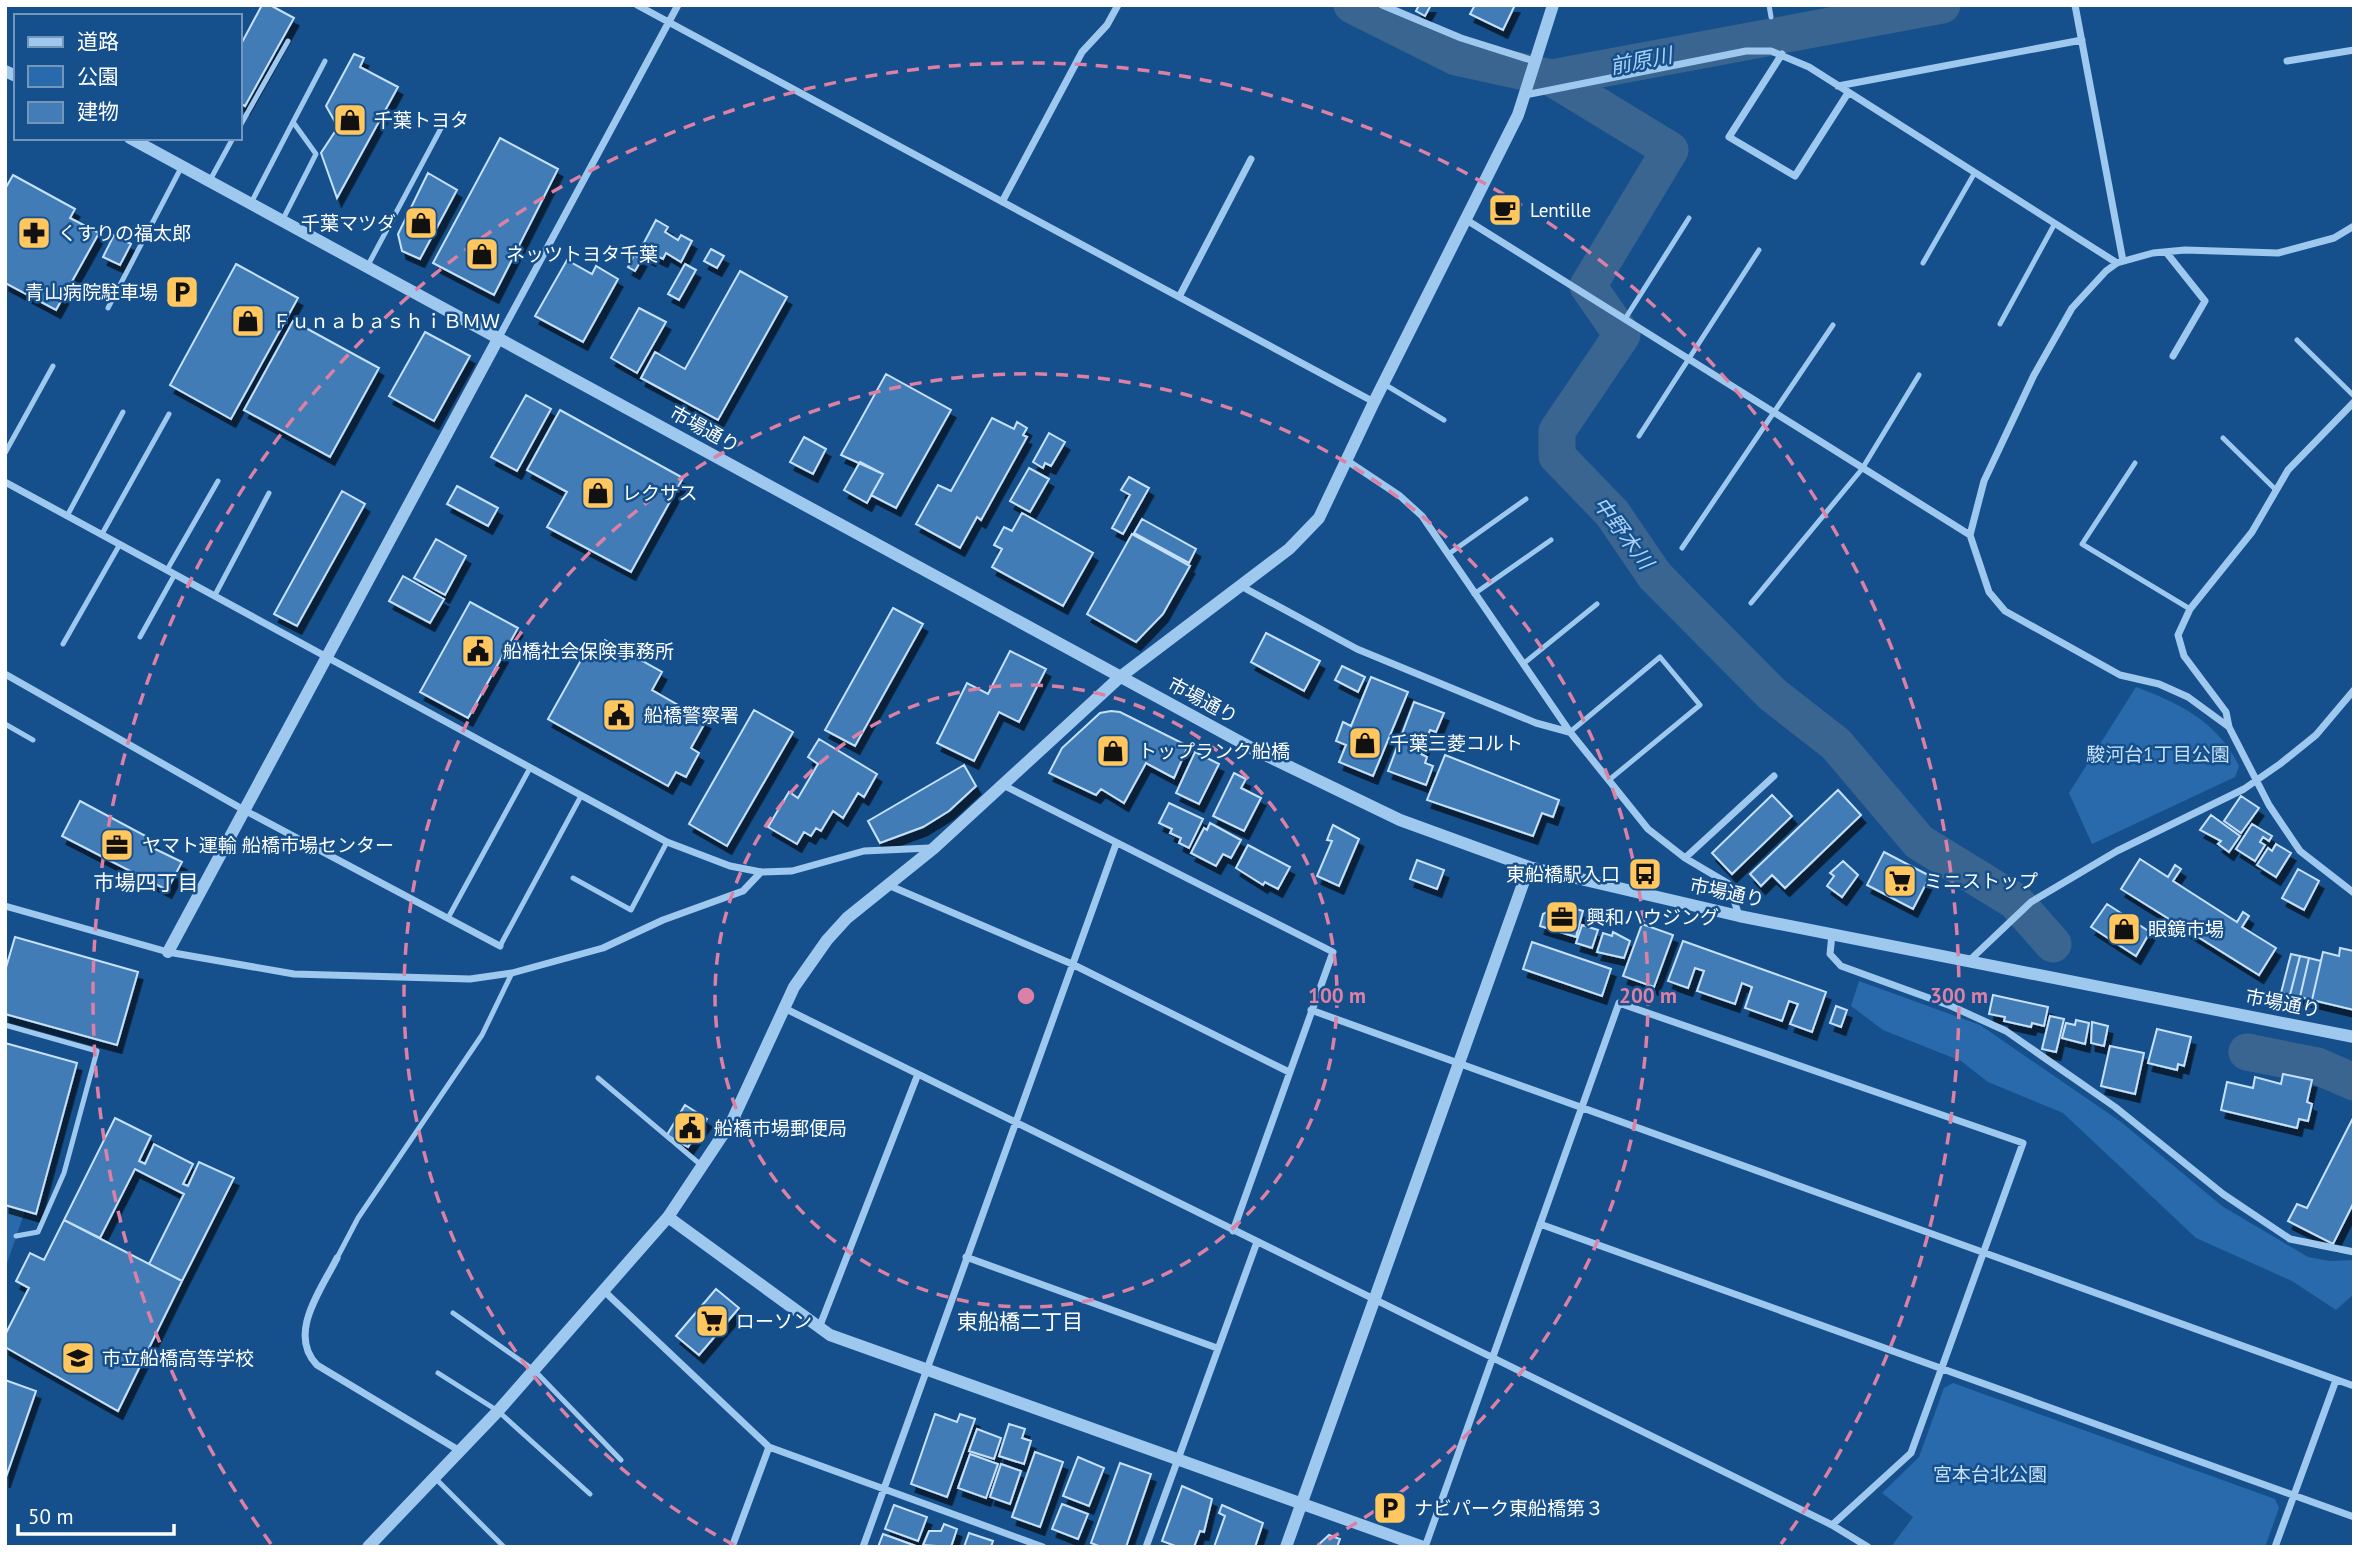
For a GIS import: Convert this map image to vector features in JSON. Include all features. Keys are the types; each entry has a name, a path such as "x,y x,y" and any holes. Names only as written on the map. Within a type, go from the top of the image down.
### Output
{"street":[{"path":"637,5 1374,402"},
{"path":"168,951 678,5"},
{"path":"1002,202 1082,52 1107,25 1118,5"},
{"path":"1382,5 1533,64"},
{"path":"368,1547 498,1411 668,1217 703,1167 753,1080 784,1008 808,965 847,918 934,848 1120,677 1289,549 1319,518 1464,219 1518,115 1553,5"},
{"path":"2075,5 2120,262"},
{"path":"1837,86 2082,40"},
{"path":"2287,61 2354,50"},
{"path":"1525,91 1746,51 1782,54 1809,67 2054,225 2120,262"},
{"path":"1782,54 1729,137 1795,176 1847,93"},
{"name":"市場通り","path":"134,140 1120,677 1328,788 1399,820 1529,867 1739,916 2354,1037"},
{"path":"1179,297 1251,159"},
{"path":"1464,219 1970,536"},
{"path":"2229,727 2180,694 2160,684 2120,675 2005,611 1989,592 1970,536 1984,481 2034,375 2071,308 2120,262 2166,252 2278,253 2334,239 2354,226"},
{"path":"2166,252 2205,301 2173,356"},
{"path":"2354,402 2288,470 2252,532 2190,609 2178,635 2184,656 2226,712 2229,727 2256,779 2300,851 2354,893"},
{"path":"1346,460 1400,496 1422,516 1450,553 1474,594 1570,732 1648,829 1685,858 1729,884 1739,916"},
{"path":"5,482 667,842 730,866 761,872 792,871 864,851 934,848"},
{"path":"1239,585 1357,649 1536,723 1570,732"},
{"path":"5,674 244,810 500,946"},
{"path":"1971,960 2031,902 2117,851 2244,789 2280,764 2316,735 2354,690"},
{"path":"1685,858 1774,776"},
{"path":"1003,785 1116,845 1333,952 1233,1231"},
{"path":"863,1547 1116,845"},
{"path":"1286,1547 1456,1063 1529,867"},
{"path":"5,906 168,951 294,974 437,979 512,973 603,948 663,920 743,891 761,872"},
{"path":"887,884 1072,964 1289,1072"},
{"path":"1832,933 1830,954 1841,966 2006,1031 2115,1107 2223,1194 2290,1239 2354,1252"},
{"path":"668,1217 818,1329 1424,1547 1619,1003 2023,1143 1911,1453 1832,1525"},
{"path":"784,1008 1832,1525 1867,1547"},
{"path":"1311,1010 2354,1386"},
{"path":"818,1329 918,1074"},
{"path":"1540,1224 2354,1517"},
{"path":"1146,1547 1256,1242"},
{"path":"966,1256 1217,1348"},
{"path":"337,1258 306,1322 304,1344 307,1356 317,1365 460,1451"},
{"path":"603,1290 769,1447 1043,1547"},
{"path":"2275,1547 2336,1380"},
{"path":"732,1547 769,1447"}],"lane":[{"path":"1769,5 1771,17"},
{"path":"242,122 288,41"},
{"path":"250,204 325,61"},
{"path":"367,267 447,117"},
{"path":"282,221 316,154 293,122"},
{"path":"209,182 232,140"},
{"path":"108,308 182,166"},
{"path":"1923,263 1974,174"},
{"path":"1625,319 1689,218"},
{"path":"2000,324 2054,225"},
{"path":"1639,436 1759,250"},
{"path":"1682,548 1833,325"},
{"path":"2297,340 2354,396"},
{"path":"5,453 53,366"},
{"path":"1751,603 1862,469 1919,375"},
{"path":"1383,384 1444,420"},
{"path":"67,516 123,412"},
{"path":"102,534 169,414"},
{"path":"2223,438 2276,490"},
{"path":"2135,463 2082,544 2190,609"},
{"path":"167,570 218,481"},
{"path":"215,595 270,493"},
{"path":"1450,553 1526,499"},
{"path":"1474,594 1551,540"},
{"path":"63,644 120,544"},
{"path":"140,637 175,574"},
{"path":"1523,664 1597,604"},
{"path":"1570,732 1660,657 1700,705 1609,780"},
{"path":"5,724 33,740"},
{"path":"448,918 530,768"},
{"path":"500,946 581,796"},
{"path":"573,878 631,910 667,842"},
{"path":"337,1258 358,1218 482,1035 512,973"},
{"path":"5,1026 97,1051 64,1173 38,1232 16,1236"},
{"path":"598,1078 703,1167"},
{"path":"453,1313 534,1370 621,1460"},
{"path":"438,1373 498,1411 590,1494"},
{"path":"435,1478 504,1547"}],"green space":[{"name":"駿河台1丁目公園","path":"2136,687 2196,716 2220,737 2239,766 2235,777 2092,844 2069,793"},
{"path":"1859,981 1980,1025 2121,1122 2222,1206 2308,1257 2330,1261 2354,1260 2354,1294 2336,1310 2292,1281 2196,1238 2063,1113 1988,1082 1961,1061 1883,1030 1851,1006"},
{"path":"5,1205 25,1211 5,1269"},
{"name":"宮本台北公園","path":"1953,1383 2275,1499 2279,1508 2265,1547 1891,1547 1913,1517 1882,1493 1919,1457 1944,1388"}],"building":[{"path":"262,5 270,5 294,18 245,106 242,104 242,42"},
{"path":"1419,5 1431,5 1425,16 1416,11"},
{"path":"1475,5 1515,5 1503,30 1470,14"},
{"path":"354,54 364,58 360,67 398,87 337,198 321,153 338,127 326,106"},
{"path":"500,138 558,169 494,295 433,263"},
{"path":"428,173 457,190 420,259 402,251 398,234"},
{"path":"13,175 75,209 70,218 99,233 56,310 5,283 5,189"},
{"path":"656,220 668,227 665,232 678,240 681,235 692,241 681,262 666,253 663,259 653,254 651,258 639,252"},
{"path":"114,235 131,244 120,265 103,257"},
{"path":"711,249 724,256 717,268 704,261"},
{"path":"634,255 642,259 635,271 628,267"},
{"path":"567,260 592,274 596,266 618,279 583,342 535,316"},
{"path":"236,264 298,298 231,419 170,385"},
{"path":"685,264 696,270 679,300 668,294"},
{"path":"740,271 787,297 718,420 641,378 655,352 685,369"},
{"path":"639,308 666,322 637,373 611,358"},
{"path":"293,321 379,368 330,457 244,410"},
{"path":"425,332 470,356 434,421 389,396"},
{"path":"886,374 951,410 896,508 871,495 883,474 841,455"},
{"path":"526,395 551,409 517,471 491,457"},
{"path":"560,410 683,478 631,572 547,527 567,492 527,470"},
{"path":"992,418 1014,429 1017,422 1027,428 1023,435 1027,437 981,520 977,517 960,548 916,524 938,485 951,491"},
{"path":"1049,433 1065,442 1051,466 1045,463 1043,468 1033,462"},
{"path":"804,437 826,449 813,474 790,462"},
{"path":"860,462 883,474 867,503 844,490"},
{"path":"1029,468 1049,479 1030,512 1010,501"},
{"path":"1129,477 1149,488 1123,534 1112,528 1130,495 1121,490"},
{"path":"457,486 498,508 488,526 447,504"},
{"path":"342,491 365,504 297,626 274,614"},
{"path":"1022,513 1093,553 1063,606 992,567 1002,549 994,545 1004,527 1012,531"},
{"path":"1142,519 1196,549 1189,563 1134,533"},
{"path":"1132,534 1190,566 1163,614 1136,642 1087,614"},
{"path":"436,539 466,556 445,595 414,578"},
{"path":"403,576 444,599 430,623 389,601"},
{"path":"470,602 518,628 468,718 420,692"},
{"path":"893,608 923,624 855,746 825,730"},
{"path":"1266,633 1320,661 1304,691 1251,662"},
{"path":"605,640 662,672 652,690 706,721 691,748 699,753 686,777 676,772 668,786 548,719 585,653 595,658"},
{"path":"1010,651 1046,669 1019,722 999,712 974,761 937,743 967,683 988,694"},
{"path":"1342,666 1365,677 1358,692 1335,680"},
{"path":"1371,677 1408,692 1373,776 1339,762 1346,745 1336,741 1343,722 1351,726"},
{"path":"1414,702 1444,713 1436,732 1430,730 1421,754 1427,757 1425,763 1433,766 1426,785 1388,771"},
{"path":"754,710 793,732 727,846 689,824"},
{"path":"1120,712 1188,746 1174,778 1146,763 1124,803 1101,789 1096,795 1049,773 1062,748 1100,713"},
{"path":"819,739 877,774 864,797 858,793 843,818 833,811 821,831 816,828 811,836 804,832 797,844 768,827 789,792 798,798 818,764 808,757"},
{"path":"1195,752 1219,764 1199,804 1176,793"},
{"path":"1445,755 1559,800 1553,817 1542,813 1533,836 1427,800"},
{"path":"964,765 976,786 949,811 923,827 880,843 868,821"},
{"path":"1234,773 1246,779 1241,788 1261,798 1244,831 1213,816"},
{"path":"1838,790 1861,815 1785,888 1772,875 1761,886 1750,874"},
{"path":"1772,795 1792,816 1732,874 1712,853"},
{"path":"2241,796 2259,808 2241,833 2224,821"},
{"path":"80,801 155,841 151,847 182,862 167,890 62,836"},
{"path":"1169,803 1203,819 1189,848 1179,843 1181,838 1170,833 1172,829 1159,823"},
{"path":"2211,815 2240,836 2229,852 2218,844 2221,841 2200,830"},
{"path":"1210,823 1241,840 1231,858 1223,854 1216,866 1191,853 1204,828 1207,830"},
{"path":"2252,824 2272,836 2269,841 2263,837 2260,842 2265,845 2255,861 2236,849"},
{"path":"1333,825 1359,839 1339,886 1317,876 1332,841 1327,840"},
{"path":"2276,844 2291,853 2276,877 2257,865 2268,848 2272,851"},
{"path":"1248,845 1290,867 1278,889 1265,882 1263,885 1236,868"},
{"path":"1884,852 1930,876 1913,909 1867,885"},
{"path":"2140,859 2168,877 2175,865 2181,869 2173,881 2237,922 2243,912 2249,916 2242,927 2276,948 2259,975 2121,889"},
{"path":"1417,860 1444,870 1437,889 1410,879"},
{"path":"1843,861 1858,875 1842,897 1827,886 1834,876 1830,873"},
{"path":"2298,869 2319,881 2304,910 2282,898"},
{"path":"2107,904 2150,932 2136,956 2091,927"},
{"path":"1562,905 1583,911 1576,937 1540,926 1543,914"},
{"path":"1642,924 1673,935 1654,987 1623,976"},
{"path":"1582,925 1598,930 1592,948 1576,943"},
{"path":"1613,932 1630,941 1624,958 1597,952 1603,933 1612,936"},
{"path":"15,937 138,972 117,1045 5,1014 5,971"},
{"path":"1683,941 1826,992 1812,1032 1790,1024 1798,1004 1789,1001 1782,1021 1745,1008 1752,987 1742,983 1735,1004 1697,991 1704,971 1695,968 1688,988 1668,981"},
{"path":"1532,942 1611,969 1602,996 1523,969"},
{"path":"2340,948 2354,951 2354,1010 2312,1000 2323,952 2339,956"},
{"path":"2291,954 2300,956 2290,995 2281,993"},
{"path":"2300,956 2309,958 2300,997 2290,995"},
{"path":"2309,958 2321,961 2312,1000 2300,997"},
{"path":"1993,995 2048,1007 2044,1026 2032,1023 2031,1027 2004,1021 2005,1017 1989,1014"},
{"path":"1836,1006 1847,1010 1841,1027 1830,1023"},
{"path":"2050,1016 2064,1019 2056,1052 2042,1049"},
{"path":"2076,1020 2089,1023 2085,1044 2062,1038 2066,1023 2075,1025"},
{"path":"2092,1022 2108,1026 2104,1046 2091,1043"},
{"path":"2157,1029 2191,1037 2184,1066 2178,1064 2177,1070 2148,1063"},
{"path":"5,1043 77,1063 36,1214 5,1205"},
{"path":"2110,1046 2144,1053 2135,1094 2101,1086"},
{"path":"2283,1074 2312,1080 2307,1102 2312,1104 2308,1121 2299,1119 2297,1128 2221,1110 2227,1082 2253,1088 2255,1077 2281,1084"},
{"path":"685,1105 707,1119 688,1147 667,1135"},
{"path":"115,1118 151,1136 139,1161 145,1164 154,1144 193,1164 183,1184 188,1186 199,1162 234,1178 182,1281 149,1264 184,1194 135,1169 100,1238 64,1220"},
{"path":"2353,1118 2354,1202 2333,1244 2288,1221 2297,1204 2307,1208"},
{"path":"64,1220 182,1281 118,1411 5,1347 5,1335 29,1288 16,1281 30,1253 44,1260"},
{"path":"716,1289 739,1308 699,1355 676,1336"},
{"path":"5,1380 36,1391 5,1480"},
{"path":"935,1414 957,1422 960,1414 975,1419 947,1497 911,1484"},
{"path":"1009,1424 1025,1429 1022,1438 1031,1441 1024,1464 999,1456"},
{"path":"977,1429 1001,1438 994,1459 969,1451"},
{"path":"1035,1452 1063,1462 1040,1527 1012,1517"},
{"path":"970,1454 998,1464 986,1498 958,1488"},
{"path":"1078,1457 1104,1468 1089,1506 1063,1496"},
{"path":"1120,1463 1151,1474 1126,1547 1101,1547 1091,1543"},
{"path":"1001,1464 1021,1471 1010,1504 990,1497"},
{"path":"1182,1486 1212,1499 1204,1532 1200,1531 1194,1547 1178,1547 1162,1541"},
{"path":"1062,1504 1088,1514 1078,1539 1052,1529"},
{"path":"894,1505 927,1517 918,1541 885,1529"},
{"path":"1222,1505 1263,1523 1255,1547 1214,1547 1225,1516 1219,1513"},
{"path":"944,1524 957,1529 951,1547 923,1545 929,1531 941,1531"},
{"path":"969,1533 993,1541 991,1547 964,1547"},
{"path":"883,1534 916,1546 916,1547 878,1547"},
{"path":"1329,1535 1340,1539 1337,1547 1316,1547"}],"waterway":[{"name":"前原川","path":"1352,5 1456,57 1552,78 1942,5"},
{"name":"中野木川","path":"1552,78 1670,150 1588,286 1622,335 1557,431 1557,456 1612,513 1655,576 1772,694 1836,744 1919,842 2015,901 2053,944"},
{"name":"中野木川","path":"2247,1052 2317,1066 2354,1082"}],"place":[{"name":"千葉トヨタ","path":"350,120"},
{"name":"Lentille","path":"1505,210"},
{"name":"千葉マツダ","path":"421,223"},
{"name":"くすりの福太郎","path":"34,233"},
{"name":"ネッツトヨタ千葉","path":"482,254"},
{"name":"青山病院駐車場","path":"182,292"},
{"name":"ＦｕｎａｂａｓｈｉＢＭＷ","path":"248,321"},
{"name":"レクサス","path":"598,493"},
{"name":"船橋社会保険事務所","path":"478,651"},
{"name":"船橋警察署","path":"619,715"},
{"name":"千葉三菱コルト","path":"1365,743"},
{"name":"トップランク船橋","path":"1113,751"},
{"name":"ヤマト運輸 船橋市場センター","path":"117,845"},
{"name":"東船橋駅入口","path":"1645,874"},
{"name":"ミニストップ","path":"1900,881"},
{"name":"興和ハウジング","path":"1562,917"},
{"name":"眼鏡市場","path":"2124,929"},
{"name":"船橋市場郵便局","path":"690,1128"},
{"name":"ローソン","path":"712,1321"},
{"name":"市立船橋高等学校","path":"78,1358"},
{"name":"ナビパーク東船橋第３","path":"1390,1508"}],"district":[{"name":"市場四丁目","path":"146,883"},
{"name":"東船橋二丁目","path":"1020,1322"}]}
